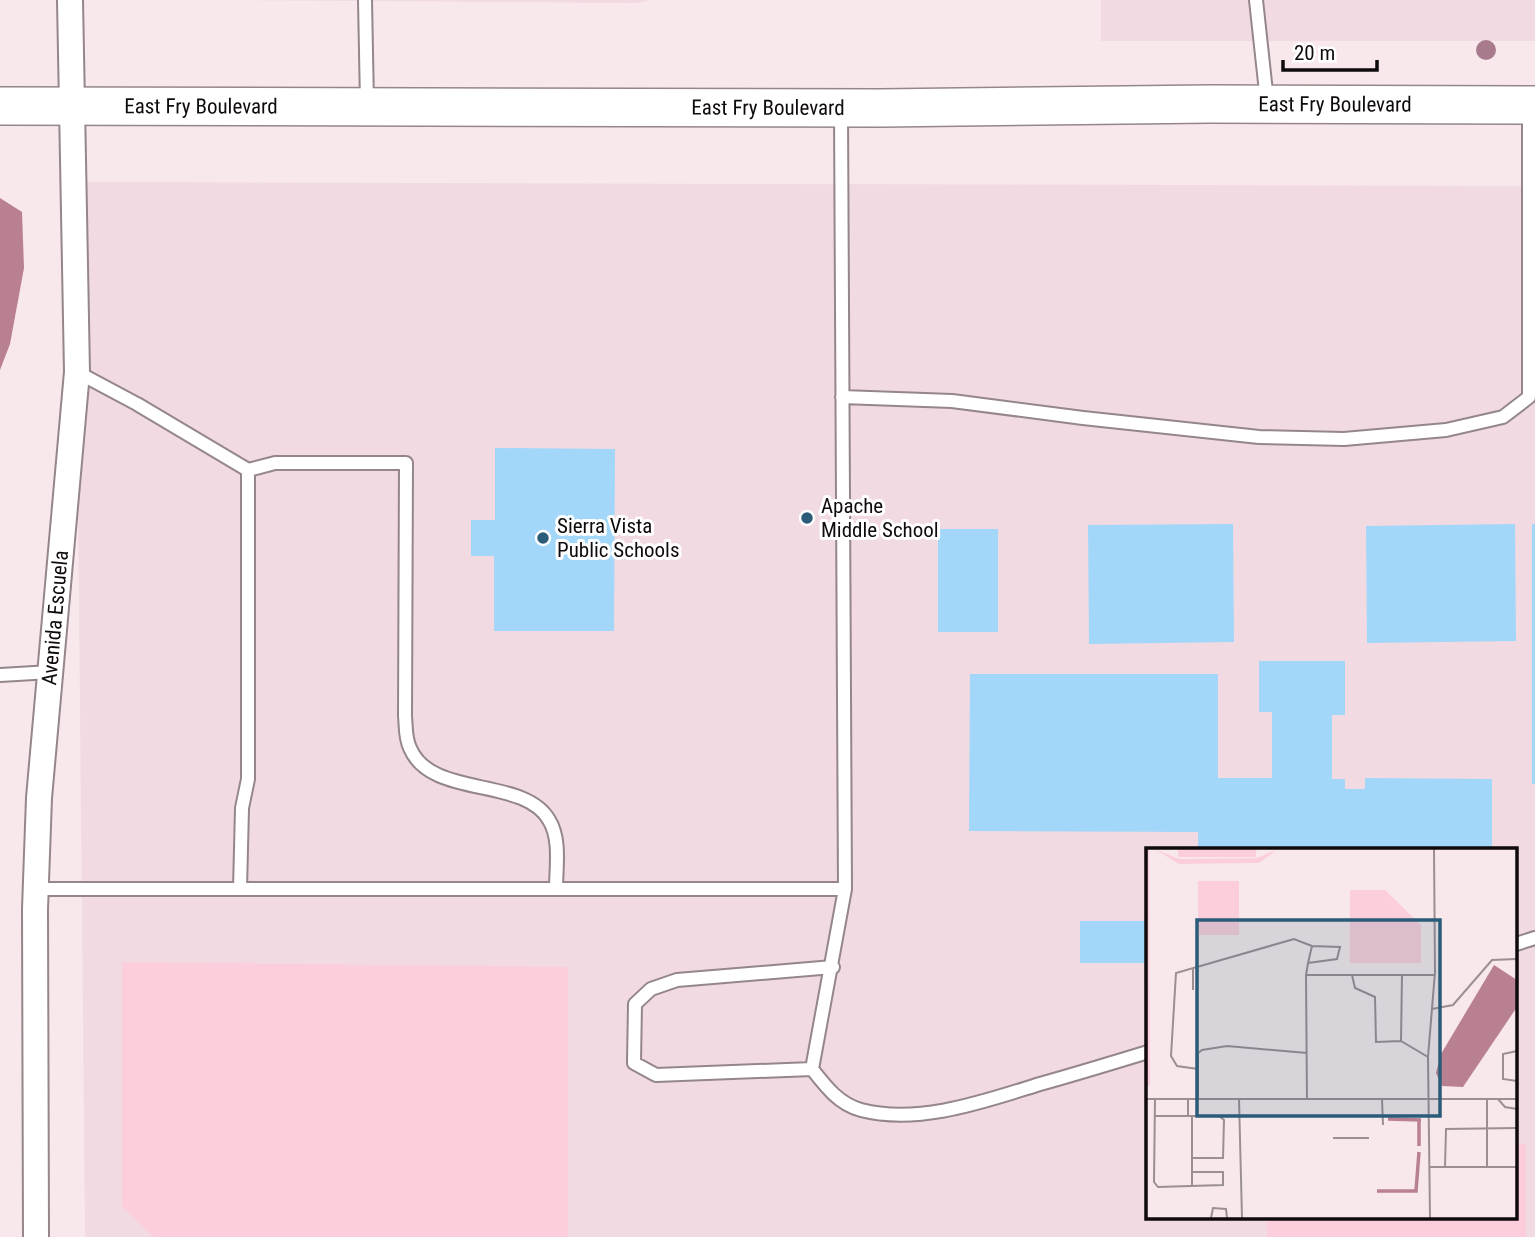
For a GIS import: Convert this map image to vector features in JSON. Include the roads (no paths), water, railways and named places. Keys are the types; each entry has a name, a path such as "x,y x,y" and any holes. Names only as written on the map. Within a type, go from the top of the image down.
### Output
{"main road":[{"name":"East Fry Boulevard","path":"0,106 841,108 1267,104 1532,105"}],"street":[{"name":"Avenida Escuela","path":"36,1237 36,889 39,798 77,372 70,0"}],"lane":[{"path":"365,0 367,107"},
{"path":"1256,0 1267,104"},
{"path":"842,397 952,401 1259,437 1344,439 1446,430 1503,417 1529,397 1532,105"},
{"path":"841,108 845,889 833,967 812,1069 832,1095 859,1110 894,1114 922,1113 982,1101 1146,1053"},
{"path":"77,372 248,470 275,463 406,463 405,716 410,748 419,761 444,778 506,794 539,807 549,820 555,835 556,889"},
{"path":"240,889 240,829 248,779 248,470"},
{"path":"0,675 51,672"},
{"path":"36,889 845,889"},
{"path":"1518,943 1535,938"},
{"path":"812,1069 656,1075 634,1063 635,1004 651,989 677,980 833,967"}],"place":[{"name":"Apache Middle School","path":"807,518"},
{"name":"Sierra Vista Public Schools","path":"543,538"}]}
